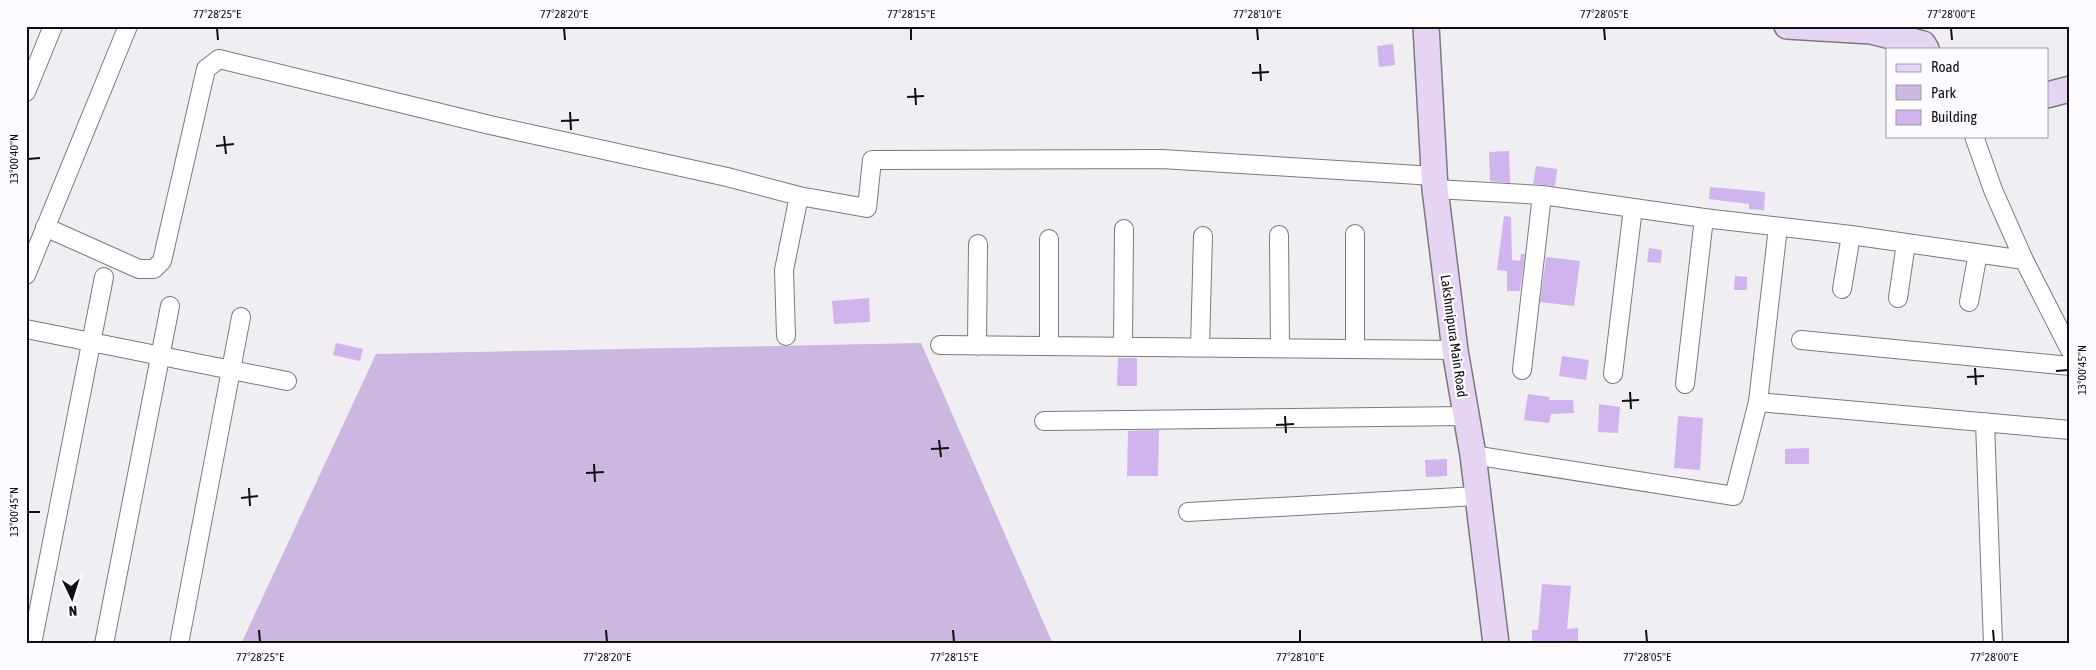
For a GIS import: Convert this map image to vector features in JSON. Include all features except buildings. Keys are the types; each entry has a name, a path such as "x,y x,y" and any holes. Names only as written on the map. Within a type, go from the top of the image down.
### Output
{"main road":[{"name":"Lakshmipura Main Road","path":"1426,26 1435,182 1455,350 1473,455 1496,644"},
{"path":"1787,26 1871,31 1923,44 1925,48"},
{"path":"2048,94 2070,89"}],"street":[{"path":"26,92 53,26"},
{"path":"26,275 128,26"},
{"path":"46,227 139,269 154,269 162,261 206,69 218,58 490,125 727,176 799,196 866,208 872,160 1162,159 1435,182 1704,218 1851,235 2024,260"},
{"path":"1975,138 1993,190 2024,260 2062,319 2070,350"},
{"path":"786,336 784,270 799,196"},
{"path":"1522,370 1542,196"},
{"path":"1613,374 1633,208"},
{"path":"1685,384 1704,218"},
{"path":"1473,455 1734,496 1758,402 1778,226"},
{"path":"1123,347 1124,229"},
{"path":"1355,234 1355,348"},
{"path":"1279,235 1280,348"},
{"path":"1842,289 1851,235"},
{"path":"1200,347 1203,236"},
{"path":"1049,239 1049,346"},
{"path":"1898,298 1906,243"},
{"path":"977,346 978,244"},
{"path":"1969,302 1978,253"},
{"path":"32,644 104,277"},
{"path":"104,644 170,306"},
{"path":"179,644 241,317"},
{"path":"26,329 287,381"},
{"path":"1801,340 2070,366"},
{"path":"940,345 1455,350"},
{"path":"1758,402 2070,430"},
{"path":"1044,421 1466,416"},
{"path":"1985,422 1993,644"},
{"path":"1188,512 1477,496"}],"green space":[{"path":"921,343 1053,644 241,644 376,354"}]}
